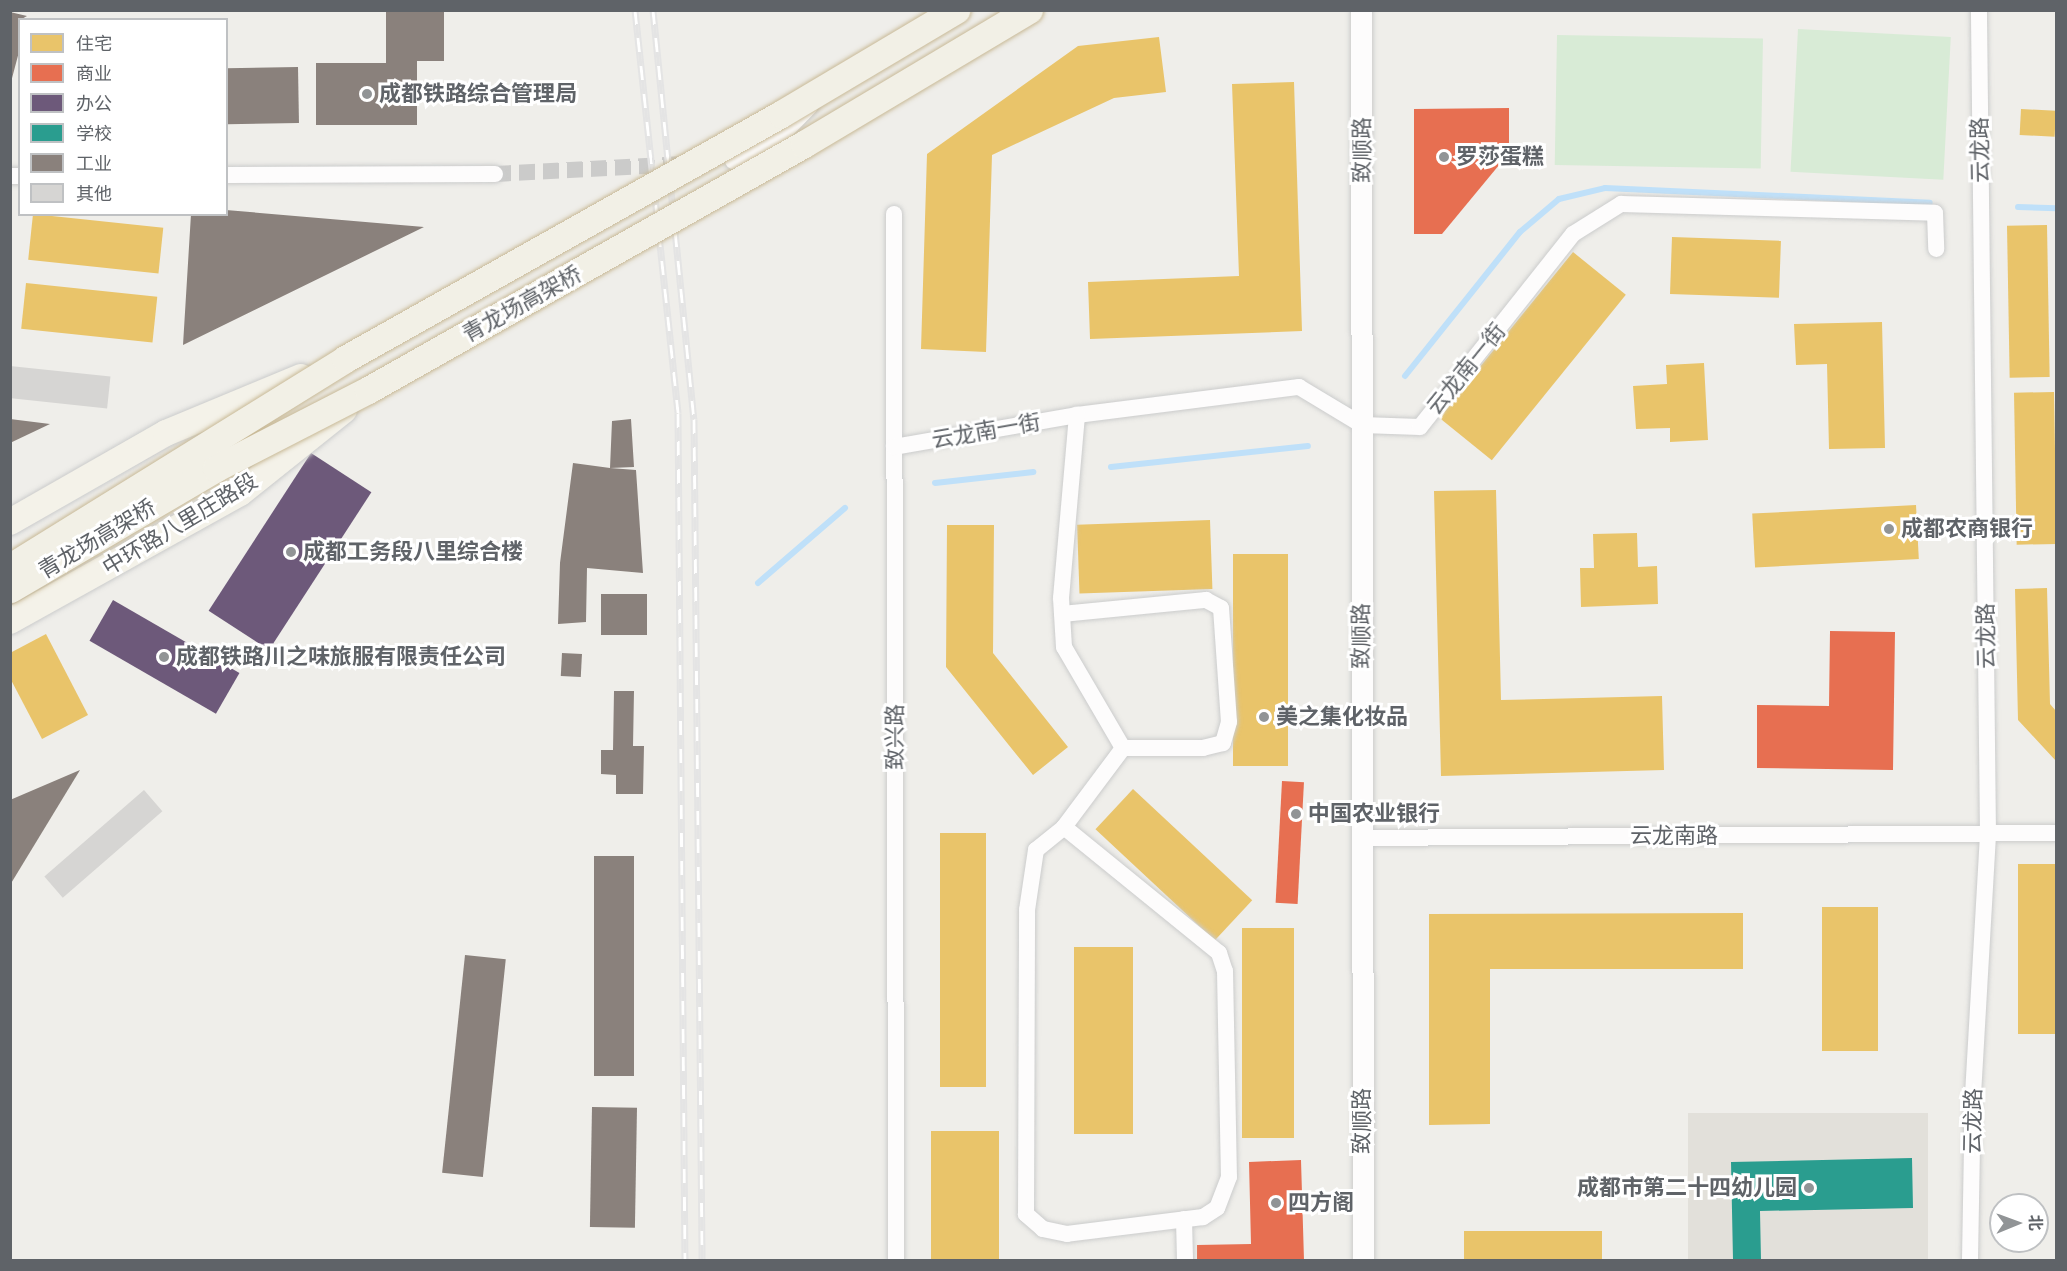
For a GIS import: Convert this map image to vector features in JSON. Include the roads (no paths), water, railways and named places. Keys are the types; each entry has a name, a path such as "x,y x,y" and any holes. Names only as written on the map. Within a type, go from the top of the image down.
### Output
{"highway":[{"name":"青龙场高架桥","path":"10,567 345,359 781,114 956,10"},
{"name":"青龙场高架桥","path":"10,589 216,468 368,390 804,144 1029,10"}],"main road":[{"path":"10,522 166,434 345,359"},
{"name":"中环路八里庄路段","path":"10,621 240,493 368,390"}],"street":[{"path":"733,161 776,141 845,70 945,10"},
{"name":"致顺路","path":"1362,10 1360,838 1363,1260"},
{"name":"云龙路","path":"1970,1260 1973,1095 1988,834 1979,10"},
{"path":"228,175 495,174"},
{"name":"云龙南一街","path":"894,447 1077,415 1299,387 1362,425 1420,427 1573,234 1621,204 1935,213 1936,249"},
{"name":"致兴路","path":"894,214 896,1260"},
{"path":"1077,415 1062,614 1064,647 1123,748"},
{"path":"1062,614 1206,600 1221,608 1229,722 1223,743 1203,748 1123,748"},
{"path":"1064,827 1219,953 1225,971 1229,1177 1217,1208 1203,1217 1067,1234 1043,1229 1026,1214 1027,910 1036,850 1064,827 1123,748"},
{"name":"云龙南路","path":"1360,838 2056,833"},
{"path":"1184,1219 1185,1260"}],"waterway":[{"path":"1405,376 1520,232 1559,199 1605,188 1930,203"},
{"path":"2018,207 2056,208"},
{"path":"1111,467 1308,446"},
{"path":"935,483 1033,472"},
{"path":"758,583 845,508"}],"tunnel":[{"path":"495,174 684,164"}],"railway":[{"path":"635,10 678,413 685,1260"},
{"path":"653,10 694,419 702,1260"}],"place":[{"name":"成都铁路综合管理局","path":"367,94"},
{"name":"罗莎蛋糕","path":"1444,157"},
{"name":"成都农商银行","path":"1889,529"},
{"name":"成都工务段八里综合楼","path":"291,552"},
{"name":"成都铁路川之味旅服有限责任公司","path":"164,657"},
{"name":"美之集化妆品","path":"1264,717"},
{"name":"中国农业银行","path":"1296,814"},
{"name":"成都市第二十四幼儿园","path":"1809,1188"},
{"name":"四方阁","path":"1276,1203"}]}
